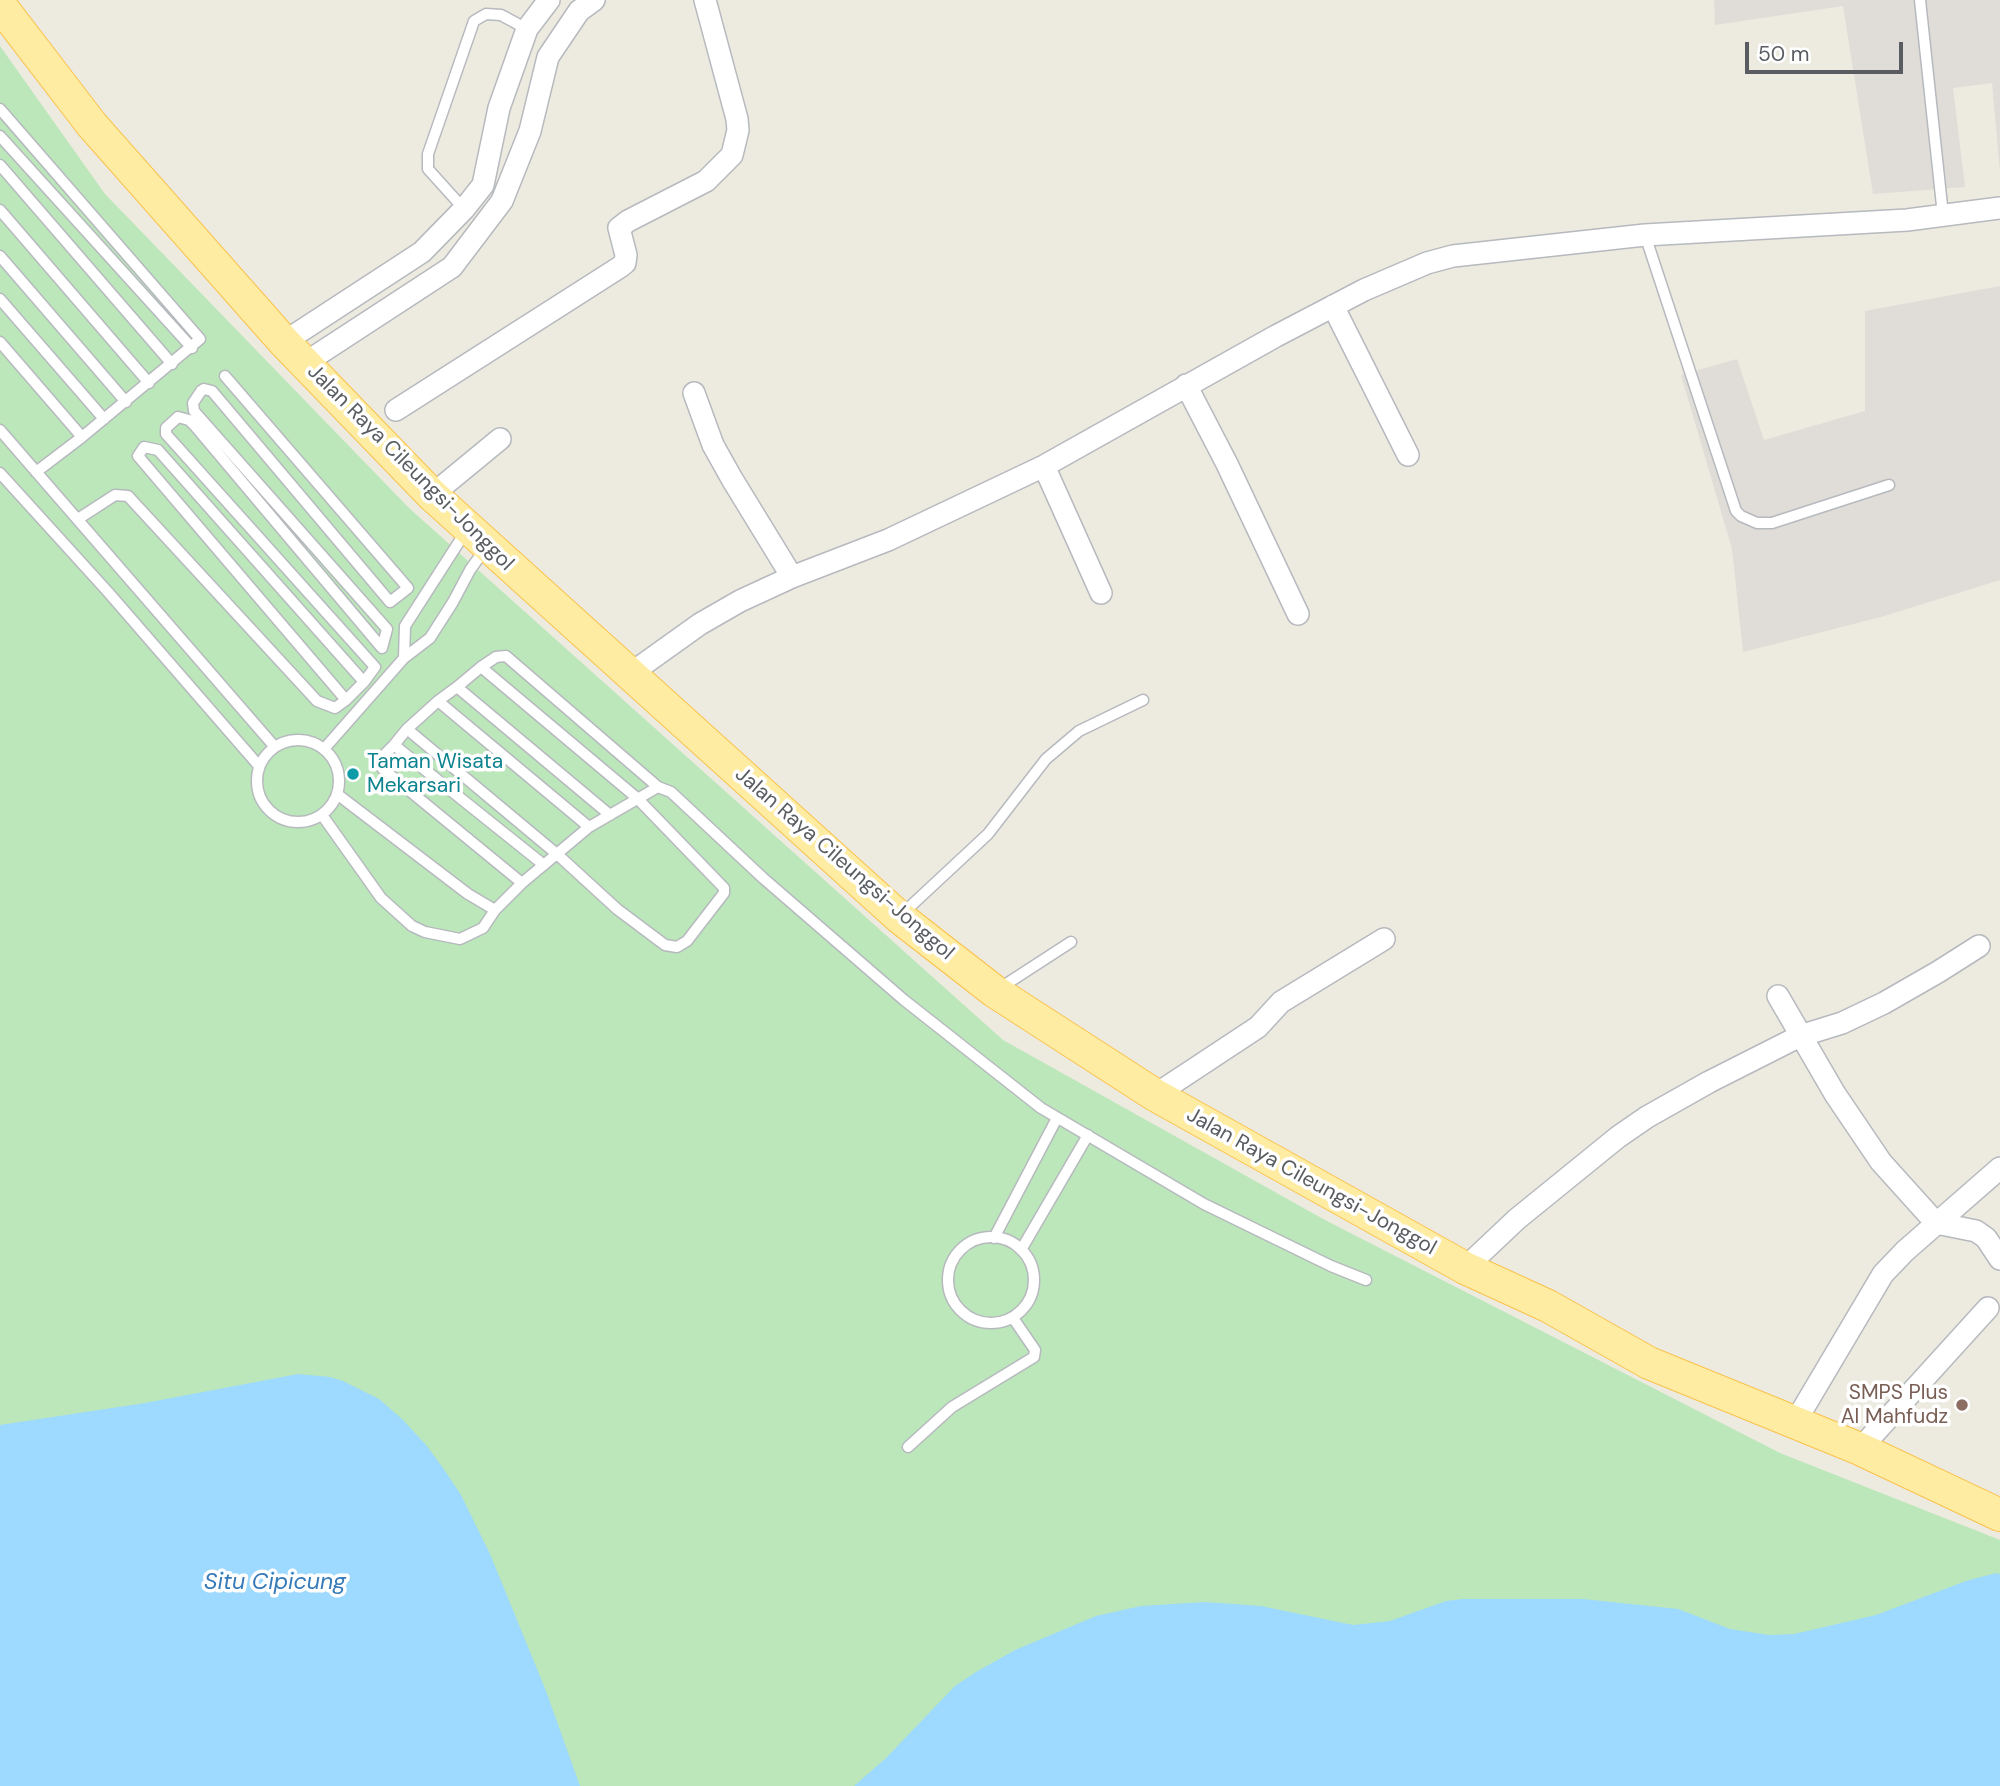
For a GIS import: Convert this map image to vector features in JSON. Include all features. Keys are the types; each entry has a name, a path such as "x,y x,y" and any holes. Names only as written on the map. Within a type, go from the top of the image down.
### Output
{"main road":[{"name":"Jalan Raya Cileungsi-Jonggol","path":"0,5 92,125 295,353 432,495 899,917 994,991 1155,1095 1465,1268 1548,1306 1648,1363 1860,1449 2000,1515"}],"street":[{"path":"295,353 422,252 464,209 483,185 499,108 527,29 549,0"},
{"path":"295,353 452,267 502,201 530,131 548,57 579,11 594,0"},
{"path":"396,410 620,267 625,263 626,256 619,228 628,220 706,181 732,155 738,130 737,119 705,0"},
{"path":"629,674 700,624 740,601 792,577 888,540 1044,466 1185,385 1333,306 1404,272 1453,256 1644,235 1907,220 2000,208"},
{"path":"1333,306 1408,455"},
{"path":"1185,385 1227,464 1298,614"},
{"path":"694,393 713,445 792,577"},
{"path":"432,495 500,439"},
{"path":"1044,466 1101,593"},
{"path":"1155,1095 1258,1027 1281,1002 1384,939"},
{"path":"1465,1268 1517,1219 1618,1137 1647,1117 1800,1036 1842,1023 1884,1003 1979,946"},
{"path":"1778,996 1800,1036 1881,1162 1936,1223 1976,1231 1986,1238 2000,1259"},
{"path":"1794,1424 1884,1274 1936,1223 2000,1168"},
{"path":"1860,1449 1988,1308"}],"lane":[{"path":"1920,0 1943,215"},
{"path":"464,209 428,169 428,155 474,21 486,14 501,15 527,29"},
{"path":"0,109 199,337 199,342 192,348 36,471"},
{"path":"0,136 192,348"},
{"path":"0,165 172,364"},
{"path":"0,210 149,383"},
{"path":"1644,235 1736,512 1757,523 1772,523 1889,485"},
{"path":"0,256 126,402"},
{"path":"0,299 104,419"},
{"path":"0,342 82,437"},
{"path":"78,519 115,495 128,496 317,701 335,708 346,700 375,667 387,629 390,602 408,588 225,376"},
{"path":"387,629 194,411 193,403 201,391 212,391 390,602"},
{"path":"375,667 166,434 166,428 176,418 181,417 195,426 382,648"},
{"path":"0,430 274,746"},
{"path":"346,700 140,461 138,453 141,448 151,447 158,450 364,682"},
{"path":"0,473 108,592 258,766"},
{"path":"404,658 405,626 477,538"},
{"path":"324,749 404,658 430,638 470,570 477,538"},
{"path":"522,883 383,769 378,761 407,729 438,701 496,657 506,656 659,787 671,792 762,878 904,1000 1041,1108 1204,1204 1331,1266 1366,1280"},
{"path":"407,729 558,855 617,909 665,944 677,947 684,944 724,893 724,888 637,798 481,667"},
{"path":"457,687 610,815"},
{"path":"438,701 589,827"},
{"path":"899,917 988,834 1046,758 1079,731 1143,701"},
{"path":"302,740 324,749 337,766 337,794 322,815 298,822 285,820 274,815 265,806 259,794 258,766 274,746 287,741 302,740"},
{"path":"394,745 544,865"},
{"path":"322,815 381,898 412,926 425,932 460,939 483,929 495,911 522,883 589,827 659,787"},
{"path":"337,794 468,894 495,911"},
{"path":"994,991 1072,942"},
{"path":"994,1238 1057,1118"},
{"path":"1021,1250 1087,1135"},
{"path":"994,1238 1010,1242 1021,1250 1032,1267 1034,1285 1027,1303 1013,1318 994,1323 972,1319 955,1304 949,1290 950,1268 961,1249 974,1241 994,1238"},
{"path":"908,1447 952,1407 1034,1357 1035,1350 1013,1318"}],"shaded area":[{"path":"1714,0 2000,0 2000,172 1992,83 1953,88 1965,187 1873,194 1843,6 1715,25"},
{"path":"2000,286 2000,580 1881,617 1743,652 1732,549 1681,375 1737,359 1764,440 1865,411 1865,311"}],"green space":[{"name":"Taman Wisata Mekarsari","path":"0,46 105,194 409,508 1003,1040 1325,1220 1780,1453 2000,1540 2000,1786 0,1786"}],"water":[{"name":"Situ Cipicung","path":"298,1374 343,1381 379,1399 402,1419 443,1468 461,1495 490,1554 546,1691 580,1786 0,1786 0,1425 145,1403"},
{"path":"2000,1574 2000,1786 854,1786 885,1759 955,1686 976,1672 1015,1650 1096,1616 1141,1606 1205,1602 1261,1606 1353,1625 1390,1621 1446,1601 1463,1599 1583,1599 1678,1609 1730,1629 1769,1635 1794,1634 1876,1615 1966,1581"}],"place":[{"name":"Taman Wisata Mekarsari","path":"353,774"},
{"name":"SMPS Plus Al Mahfudz","path":"1962,1405"}]}
